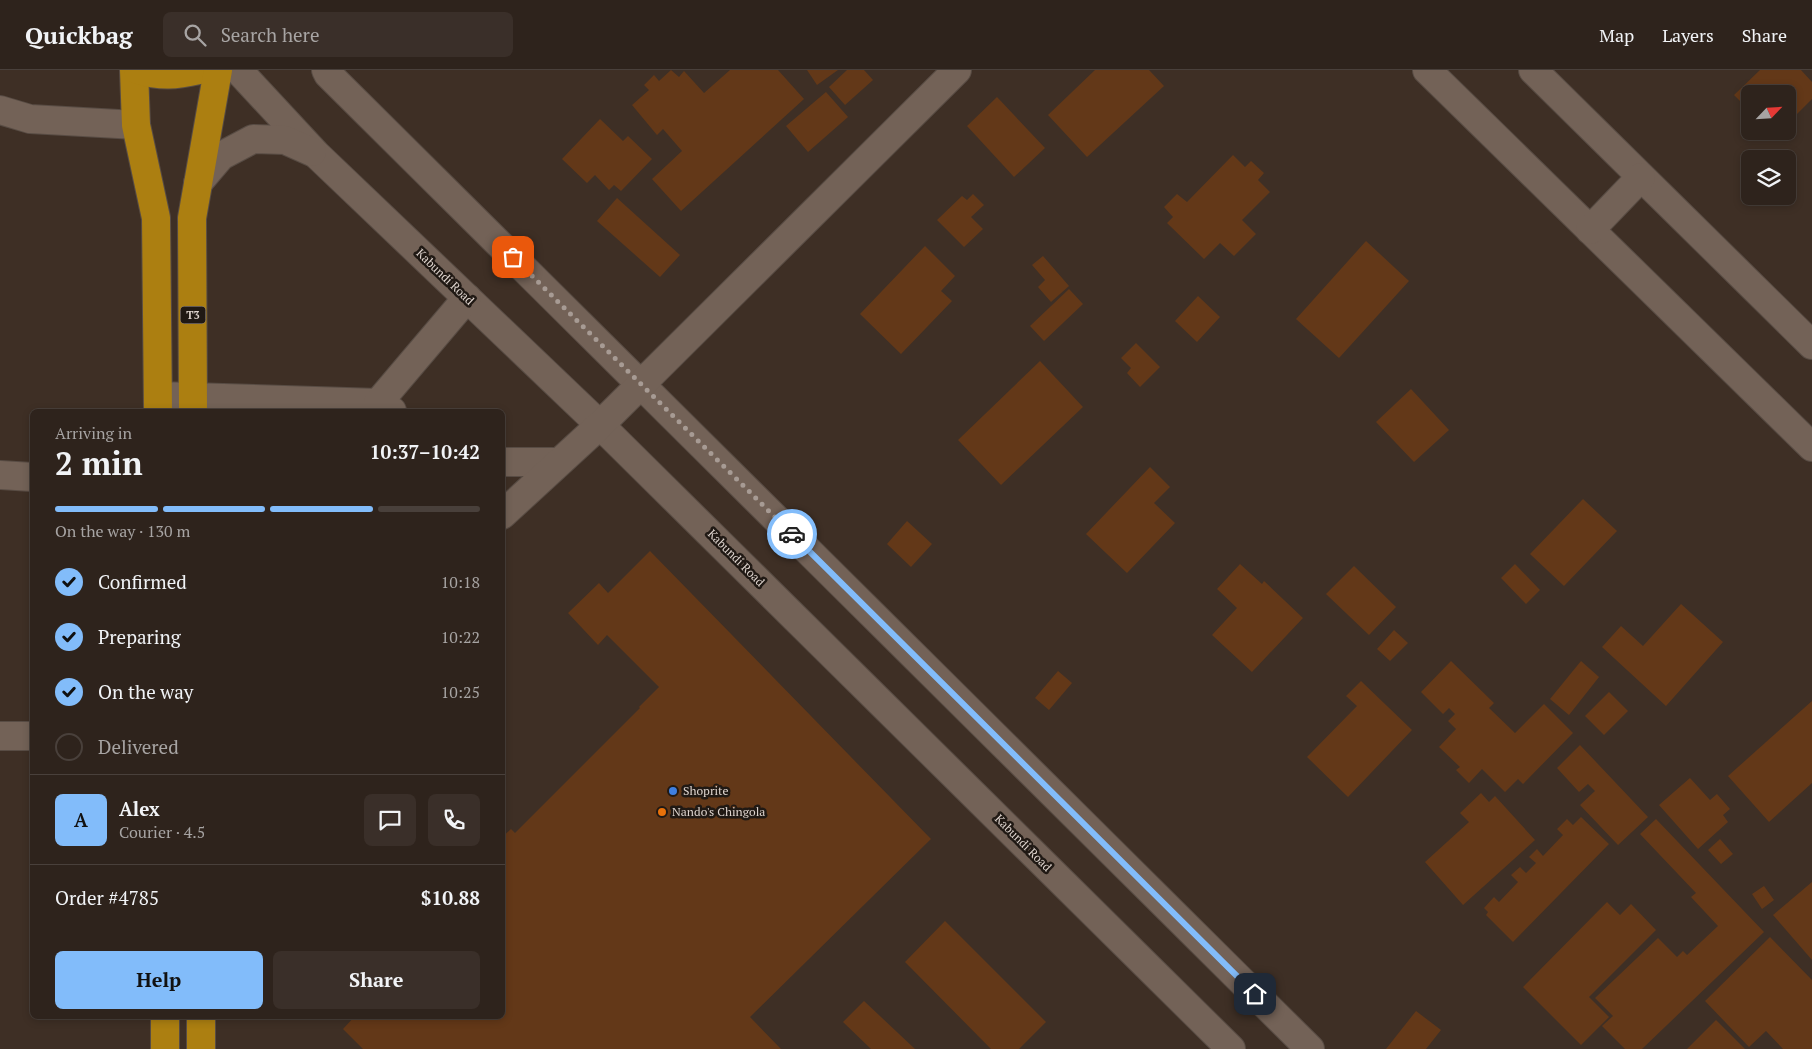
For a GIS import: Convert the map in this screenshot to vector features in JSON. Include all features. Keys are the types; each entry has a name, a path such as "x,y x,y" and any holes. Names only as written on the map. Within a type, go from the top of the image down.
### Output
{"highway":[{"path":"134,70 136,125 156,218 158,404"},
{"path":"138,70 155,75 177,75 199,70"},
{"name":"T3","path":"193,404 192,218 218,70"},
{"path":"165,1019 166,1049"},
{"path":"201,1019 201,1049"}],"street":[{"name":"Kabundi Road","path":"238,70 316,154 600,424 1231,1049"},
{"path":"326,70 1310,1049"},
{"path":"505,512 600,424 957,70"},
{"path":"1427,70 1812,447"},
{"path":"1533,70 1812,345"},
{"path":"0,110 30,119 136,125"},
{"path":"198,183 221,156 253,140 285,140 316,154"},
{"path":"1590,230 1642,177"},
{"path":"158,404 383,408 467,298"},
{"path":"505,462 559,462"},
{"path":"0,475 30,477"},
{"path":"0,736 30,736"}],"building":[{"path":"671,70 679,77 684,71 704,93 730,70 778,70 804,99 681,211 652,179 682,151 663,129 657,135 632,105 649,90 644,85 654,75 659,81"},
{"path":"807,70 838,70 817,85"},
{"path":"847,70 864,70 873,80 845,105 829,87"},
{"path":"1095,70 1149,70 1164,86 1087,157 1048,115"},
{"path":"1760,70 1801,70 1812,82 1812,99 1796,115 1796,85 1744,85"},
{"path":"1741,88 1741,102 1734,95"},
{"path":"826,92 848,117 808,152 786,126"},
{"path":"997,97 1045,148 1014,177 967,126"},
{"path":"600,119 623,141 628,136 652,159 621,191 614,185 609,190 595,175 587,183 562,159"},
{"path":"1233,155 1245,167 1251,161 1264,173 1258,180 1270,192 1242,220 1256,234 1234,256 1220,243 1204,259 1167,223 1173,217 1164,207 1177,194 1187,202"},
{"path":"973,194 984,205 971,217 983,229 964,247 937,220 962,196 967,200"},
{"path":"617,198 680,255 660,277 597,221"},
{"path":"1366,241 1409,281 1339,358 1296,319"},
{"path":"925,246 955,276 941,291 952,301 901,354 860,314"},
{"path":"1043,256 1069,286 1051,302 1038,287 1045,280 1032,265"},
{"path":"1069,289 1083,304 1044,341 1030,326"},
{"path":"1198,296 1220,317 1197,342 1175,321"},
{"path":"1136,343 1160,367 1140,387 1127,373 1131,368 1121,358"},
{"path":"1040,361 1083,407 1001,485 958,440"},
{"path":"1411,389 1449,430 1414,462 1376,422"},
{"path":"1150,467 1170,487 1154,503 1175,523 1127,573 1086,534"},
{"path":"1583,499 1617,531 1564,586 1530,554"},
{"path":"907,521 932,544 911,567 887,544"},
{"path":"650,551 931,839 750,1017 781,1049 363,1049 343,1029 352,1019 505,1019 505,834 511,829 515,833 659,687 607,635 598,645 568,613 599,583 608,593"},
{"path":"1240,564 1262,584 1264,581 1303,618 1252,672 1212,635 1237,608 1217,589"},
{"path":"1515,564 1540,590 1526,604 1501,578"},
{"path":"1354,566 1396,607 1369,635 1326,594"},
{"path":"1681,604 1723,642 1666,706 1602,647 1621,626 1643,646"},
{"path":"1394,630 1408,643 1390,661 1377,649"},
{"path":"1451,661 1494,703 1489,708 1515,733 1544,704 1573,733 1523,784 1518,779 1505,792 1482,769 1469,783 1456,770 1460,767 1439,747 1456,729 1448,721 1455,714 1449,708 1443,714 1421,692"},
{"path":"1581,661 1599,677 1569,715 1550,699"},
{"path":"1058,671 1072,683 1049,710 1035,698"},
{"path":"1361,681 1412,730 1348,797 1307,757 1357,706 1346,696"},
{"path":"1609,692 1628,711 1604,735 1585,716"},
{"path":"1812,701 1812,783 1769,822 1728,776"},
{"path":"1580,745 1648,817 1618,845 1580,805 1595,791 1588,784 1579,792 1557,768"},
{"path":"1690,778 1710,800 1717,794 1730,809 1723,815 1728,822 1698,849 1659,805"},
{"path":"1481,793 1489,802 1495,796 1535,840 1463,905 1425,862 1469,822 1460,813"},
{"path":"1581,817 1609,844 1513,942 1486,915 1488,912 1484,908 1494,897 1499,902 1518,882 1511,875 1520,867 1526,873 1536,863 1529,857 1537,849 1543,856 1563,835 1557,829 1567,819 1573,825"},
{"path":"1656,819 1764,932 1642,1049 1625,1049 1602,1026 1613,1016 1595,998 1658,938 1677,957 1683,951 1687,955 1718,926 1691,897 1696,893 1640,834"},
{"path":"1720,839 1733,854 1721,864 1708,850"},
{"path":"1812,882 1812,960 1773,915"},
{"path":"1764,886 1774,900 1762,909 1752,894"},
{"path":"1607,902 1620,915 1631,904 1656,930 1589,997 1609,1017 1581,1045 1523,987"},
{"path":"945,921 1046,1022 1019,1049 991,1049 905,962"},
{"path":"1770,937 1812,980 1812,1049 1783,1049 1766,1031 1749,1047 1705,1001"},
{"path":"864,1001 915,1049 871,1049 843,1022"},
{"path":"1416,1011 1441,1030 1426,1049 1386,1049"},
{"path":"1716,1020 1745,1049 1687,1049"}],"way so far":[{"path":"513,257 792,534"}],"place":[{"name":"Shoprite","path":"673,791"},
{"name":"Nando's Chingola","path":"662,812"}],"route":[{"path":"792,534 1255,994"}]}
